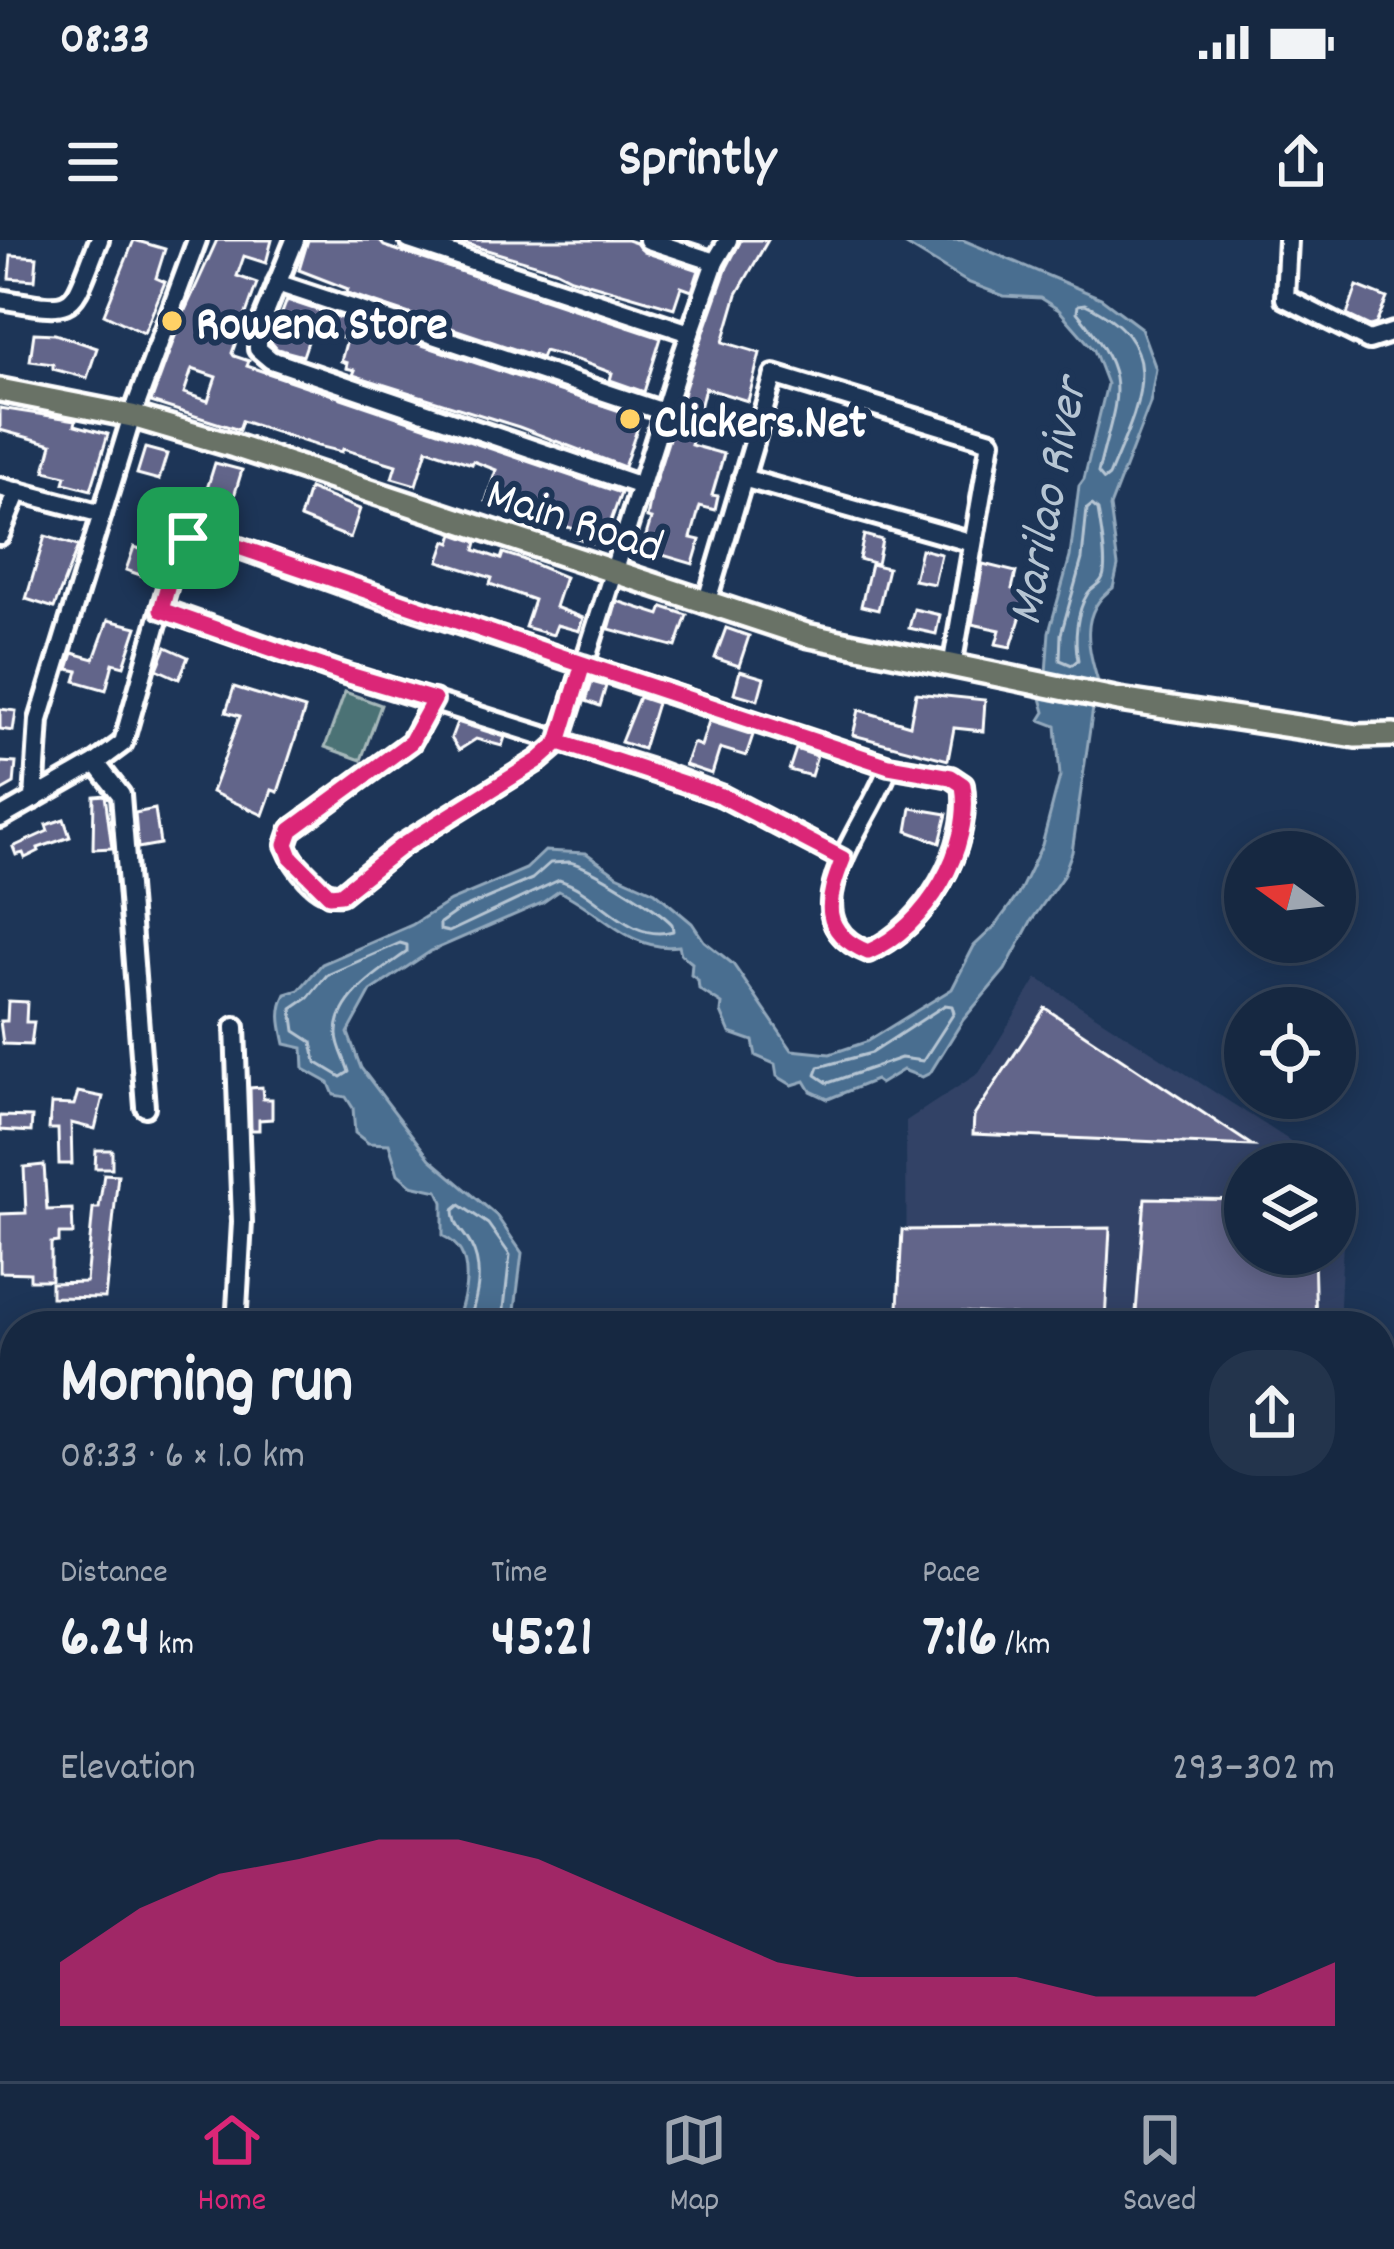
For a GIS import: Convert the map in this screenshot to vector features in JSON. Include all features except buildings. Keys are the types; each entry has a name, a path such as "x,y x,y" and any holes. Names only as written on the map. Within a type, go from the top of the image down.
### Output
{"main road":[{"name":"Main Road","path":"0,390 132,416 234,446 806,635 1119,700 1356,736 1394,735"}],"street":[{"path":"0,298 60,308 75,299 99,240"},
{"path":"34,799 39,720 132,416 197,240"},
{"path":"295,240 257,331 257,349 271,360 641,486"},
{"path":"409,240 690,333"},
{"path":"648,240 715,262"},
{"path":"434,700 411,742 291,830 286,844 291,857 329,895 341,894 403,845 539,760 559,742 690,333 715,262 728,240"},
{"path":"1288,240 1286,298 1369,340 1394,332"},
{"path":"277,283 664,412"},
{"path":"706,604 774,375 991,441 952,668"},
{"path":"743,478 973,543"},
{"path":"0,535 9,489 102,514"},
{"path":"0,818 123,743 176,556 188,538 206,536 889,766 951,777 963,785 962,838 951,867 890,943 868,952 845,943 830,919 831,888 875,804 889,766"},
{"path":"161,610 722,796 843,859"},
{"path":"96,763 121,795 145,1107"},
{"path":"235,1027 242,1222 237,1311"}],"shaded area":[{"path":"1037,978 1224,1098 1224,1119 1256,1119 1293,1143 1224,1143 1224,1275 1341,1275 1340,1311 907,1311 906,1121 979,1073"}],"green space":[{"path":"345,692 381,705 361,760 325,747"}],"water":[{"path":"898,240 963,240 1101,298 1141,328 1156,369 1150,403 1110,507 1118,566 1113,588 1094,608 1089,631 1098,682 1046,673 1049,632 1070,557 1079,486 1107,384 1094,350 1059,310 1040,298 1004,296 967,282"},
{"path":"1041,698 1093,708 1072,852 1063,876 1031,921 1005,970 963,1020 930,1073 922,1077 903,1070 880,1084 875,1080 828,1099 811,1091 805,1081 792,1085 777,1076 775,1064 756,1056 753,1041 730,1033 722,1004 699,989 691,975 692,963 679,946 631,937 559,891 542,903 431,951 371,991 348,1033 361,1068 430,1159 496,1215 522,1253 515,1311 460,1311 465,1264 454,1243 443,1236 443,1202 438,1191 411,1185 398,1174 389,1144 368,1143 355,1133 353,1108 346,1097 334,1095 329,1083 304,1069 303,1048 285,1044 281,1013 286,994 299,990 322,964 526,869 545,851 586,853 617,875 655,892 692,923 704,941 733,964 792,1050 830,1054 866,1042 952,989 974,946 1018,895 1042,845 1060,776 1056,726 1040,720 1045,712"}],"place":[{"name":"Rowena Store","path":"172,321"},
{"name":"Clickers.Net","path":"630,419"}],"route":[{"path":"188,538 176,556 161,610 434,700 411,742 291,830 286,844 291,857 329,895 341,894 403,845 539,760 559,742 583,664 889,766 951,777 963,785 965,800 962,838 951,867 890,943 868,952 845,943 830,919 831,888 843,859 722,796 559,742 583,664 206,536 188,538"}],"water label":[{"name":"Marilao River","path":"1044,501"}]}
